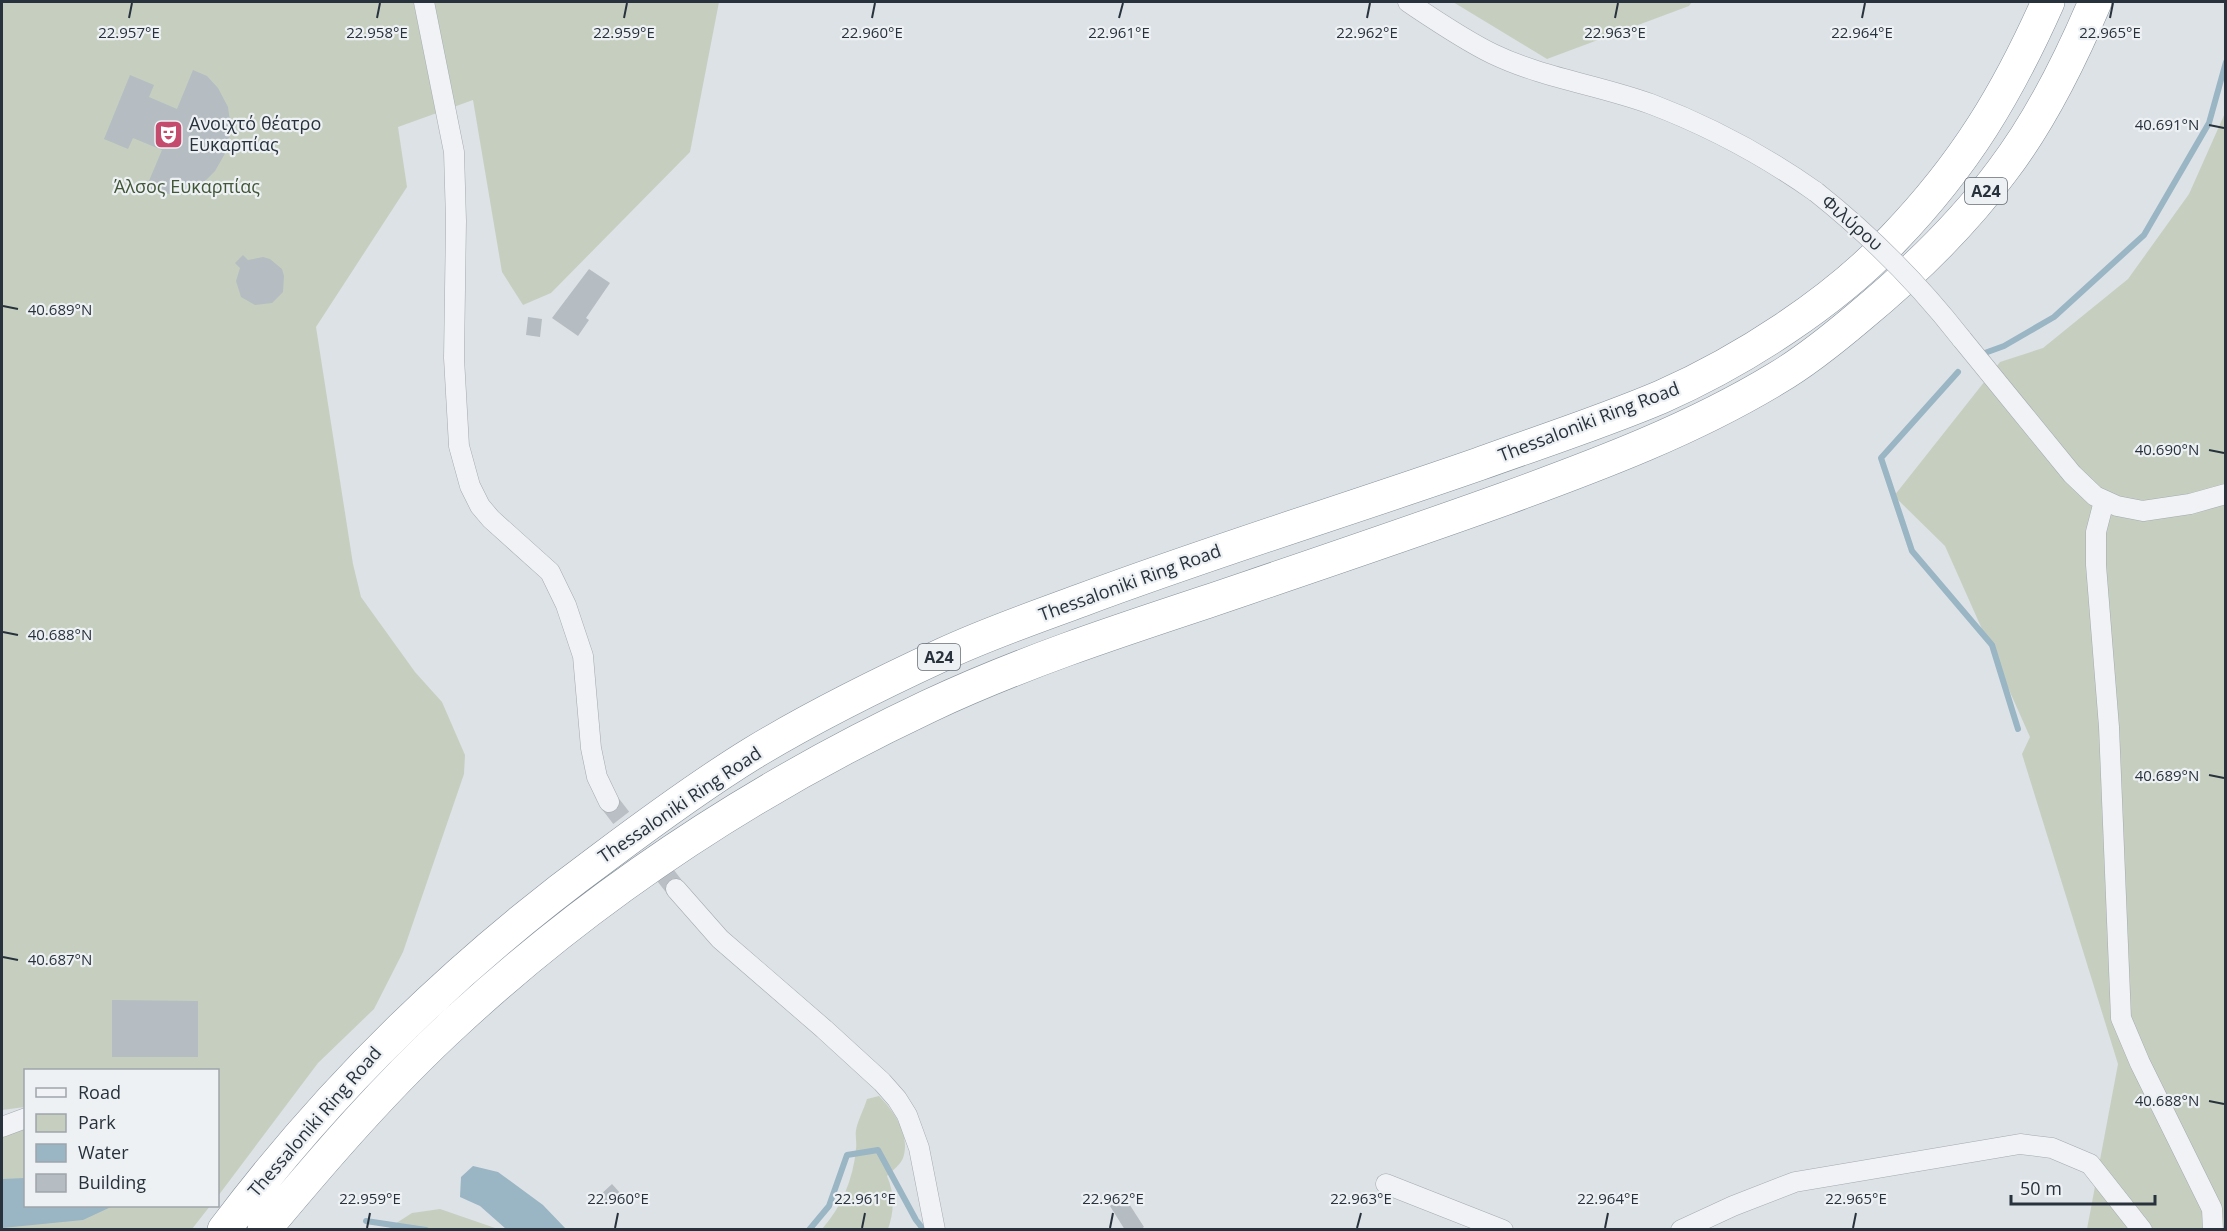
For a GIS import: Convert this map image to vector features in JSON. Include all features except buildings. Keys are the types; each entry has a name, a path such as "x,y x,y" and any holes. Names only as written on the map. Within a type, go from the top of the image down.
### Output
{"highway":[{"name":"Thessaloniki Ring Road","path":"224,1230 293,1142 334,1096 431,998 556,891 689,794 754,753 813,719 901,674 994,632 1176,565 1430,481 1611,417 1686,385 1774,335 1818,304 1874,258 1944,182 2002,96 2048,2"},
{"name":"Thessaloniki Ring Road","path":"264,1230 378,1100 454,1023 509,975 607,896 706,830 791,778 884,728 977,684 1079,644 1411,532 1567,476 1730,406 1782,375 1829,342 1905,279 1987,191 2018,149 2049,97 2095,2"}],"street":[{"path":"424,2 454,152 456,221 454,358 459,446 470,486 480,506 491,519 550,572 566,605 584,657 591,748 597,777 609,802"},
{"name":"Φιλύρου","path":"1408,2 1493,54 1549,75 1625,95 1709,129 1761,156 1816,192 1864,231 1892,259 1930,300 2072,474 2088,490 2104,501 2131,509 2152,511 2226,494"},
{"path":"2104,501 2097,532 2096,566 2109,727 2121,1018 2140,1063 2212,1209 2213,1230"},
{"path":"676,889 720,939 824,1029 882,1082 897,1099 907,1115 919,1148 935,1230"},
{"path":"2,1127 24,1119"},
{"path":"1681,1230 1733,1206 1795,1182 2020,1144 2052,1148 2090,1164 2142,1230"},
{"path":"1386,1184 1503,1230"}],"green space":[{"name":"Άλσος Ευκαρπίας","path":"2,2 719,2 690,152 551,293 523,305 502,272 473,100 398,127 407,187 316,327 353,564 361,597 415,672 442,702 465,755 464,774 403,952 374,1009 318,1063 219,1195 219,1069 24,1069 24,1107 2,1110"},
{"path":"1453,2 1692,2 1689,6 1547,59"},
{"path":"2225,113 2225,1229 2087,1229 2118,1064 2022,754 2030,737 1945,546 1894,496 2000,362 2043,348 2128,279 2189,194"},
{"path":"879,1096 900,1124 905,1141 902,1160 887,1176 893,1203 888,1229 822,1229 841,1202 849,1182 856,1149 856,1130 867,1099"},
{"path":"24,1120 24,1207 209,1207 192,1229 2,1229 2,1131"},
{"path":"440,1209 498,1229 387,1229 412,1213"}],"water":[{"path":"473,1166 498,1172 543,1205 566,1229 506,1229 480,1206 460,1197 461,1177"},
{"path":"24,1178 24,1207 111,1207 83,1220 2,1228 2,1179"}],"waterway":[{"path":"1982,354 2004,346 2054,317 2144,235 2209,123 2226,62"},
{"path":"1958,372 1881,458 1912,551 1992,645 2018,729"},
{"path":"809,1230 829,1206 847,1155 878,1150 916,1220 924,1230"},
{"path":"366,1221 426,1230"}],"tunnel":[{"path":"609,802 676,889"}],"place":[{"name":"Ανοιχτό θέατρο Ευκαρπίας","path":"168,134"}]}
